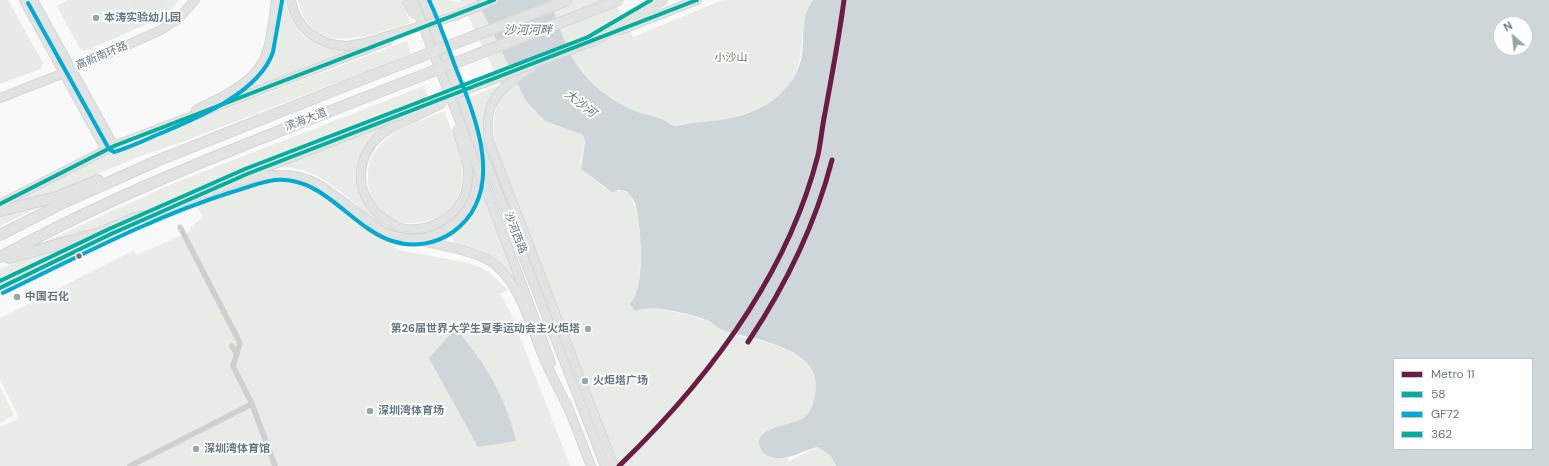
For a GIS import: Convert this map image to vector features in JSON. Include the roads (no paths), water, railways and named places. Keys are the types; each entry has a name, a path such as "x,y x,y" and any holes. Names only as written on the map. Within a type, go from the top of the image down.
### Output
{"highway":[{"name":"滨海大道","path":"0,235 67,201 159,160 568,0"},
{"name":"滨海大道","path":"0,257 69,221 141,188 239,147 619,0"},
{"path":"590,42 624,24 662,0"},
{"path":"0,211 57,197 116,172 159,160"},
{"path":"0,261 99,233 138,217 152,216"}],"main road":[{"path":"24,0 114,146"},
{"path":"33,0 106,150"},
{"name":"高新南环路","path":"0,98 68,71 169,26 189,9 195,0"},
{"path":"163,126 231,91 255,72 265,57 268,48 276,0"},
{"path":"291,0 300,23 313,36 329,44 347,46 364,43 454,16"},
{"path":"406,0 431,48"},
{"name":"沙河西路","path":"412,0 511,255 590,466"},
{"name":"沙河西路","path":"422,0 548,316 605,466"},
{"path":"0,204 114,146 494,0"},
{"path":"0,288 152,216 247,174 697,0"},
{"path":"550,57 507,83 497,94 488,113 487,126 491,149 614,466"},
{"path":"448,96 466,162 468,180 466,190 458,207 441,222 424,229 405,229 384,220 371,207 363,190 362,170 367,152 376,140 388,130 410,119 476,86"},
{"path":"406,238 434,235 454,224 469,206 474,196 477,179 473,140 461,96"},
{"path":"194,197 268,176 286,174 298,176 315,181 384,232 473,254 490,261 506,275 515,289 543,358 567,406"},
{"path":"548,316 579,373"}],"street":[{"path":"180,227 240,343 233,366 252,404 275,466"},
{"path":"232,346 237,354"},
{"path":"131,463 252,404"}],"water":[{"path":"477,0 549,0 571,56 580,69 601,91 626,107 665,120 671,125 677,126 717,121 742,115 754,111 775,99 790,83 798,69 803,48 806,13 813,0 1549,0 1549,466 836,466 831,456 818,447 784,458 770,457 764,453 759,444 760,438 765,433 773,429 800,420 809,413 811,409 815,396 816,384 814,375 809,365 800,357 788,350 762,340 725,331 709,321 674,311 653,308 635,311 630,304 635,296 638,285 641,242 635,202 626,191 618,190 613,193 581,169 585,142 583,135 545,121 526,101"},
{"path":"455,329 476,354 493,381 512,425 516,441 478,447 429,358"}],"metro line":[{"name":"11","path":"619,466 652,433 713,362 740,324 765,284 786,243 804,200 818,155 844,0"},
{"name":"11","path":"748,342 775,299 798,254 817,208 832,160"}],"place":[{"name":"本涛实验幼儿园","path":"96,18"},
{"name":"中国石化","path":"17,297"},
{"name":"第26届世界大学生夏季运动会主火炬塔","path":"588,329"},
{"name":"火炬塔广场","path":"585,381"},
{"name":"深圳湾体育场","path":"370,411"},
{"name":"深圳湾体育馆","path":"196,449"}],"water label":[{"name":"沙河河畔","path":"528,31"},
{"name":"大沙河","path":"580,104"}],"park label":[{"name":"小沙山","path":"731,58"}]}
